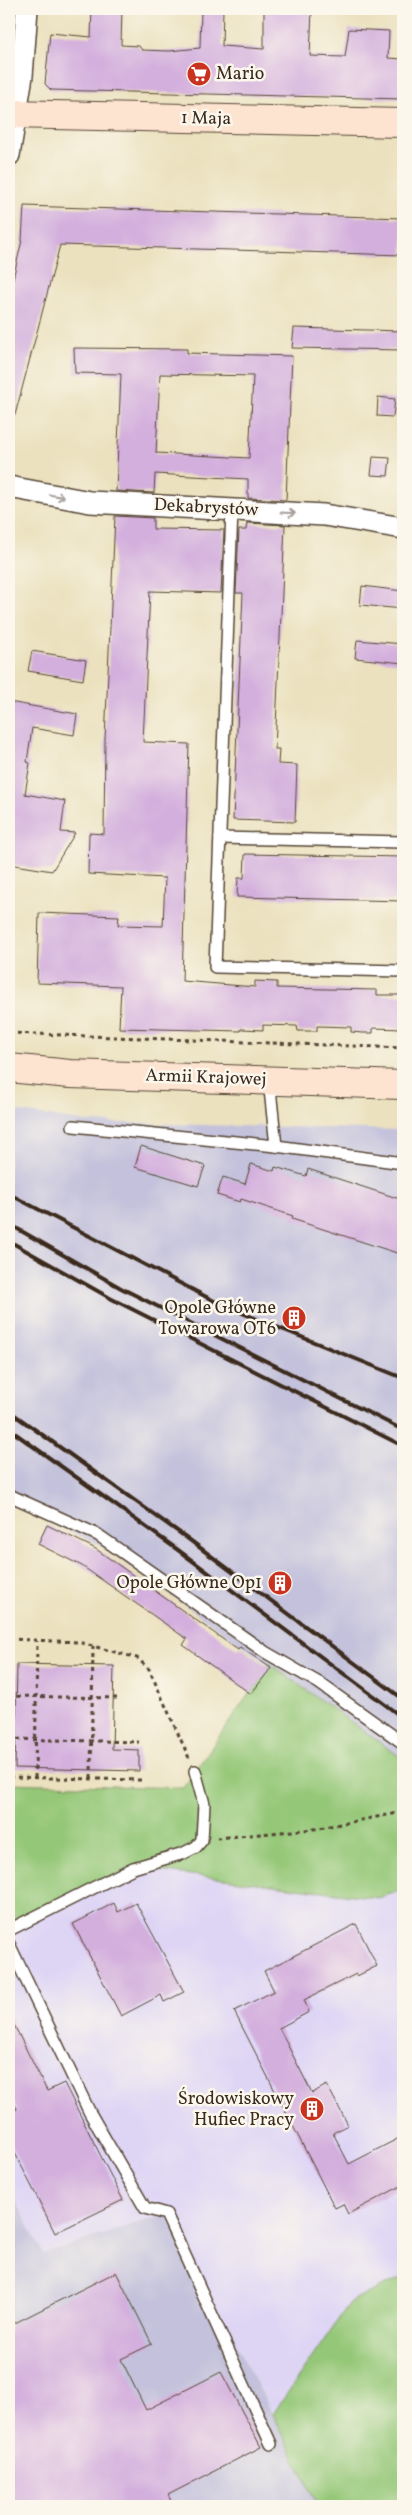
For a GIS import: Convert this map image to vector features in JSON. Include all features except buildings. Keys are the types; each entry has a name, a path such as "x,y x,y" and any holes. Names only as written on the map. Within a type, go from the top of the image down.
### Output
{"street":[{"path":"9,155 13,114 22,76 27,9"},
{"name":"1 Maja","path":"13,114 403,123"},
{"name":"Dekabrystów","path":"9,487 90,502 324,515 403,528"},
{"name":"Armii Krajowej","path":"9,1068 70,1074 403,1085"}],"lane":[{"path":"232,510 215,967 403,971"},
{"path":"220,838 403,842"},
{"path":"269,1080 276,1146"},
{"path":"73,1126 276,1146 403,1163"},
{"path":"9,1495 98,1535 265,1652 319,1682 403,1743"},
{"path":"9,1930 134,1868 184,1853 202,1840 204,1804 195,1771"},
{"path":"9,1944 90,2113 145,2208 166,2214 271,2444"}],"path":[{"path":"9,1033 403,1048"},
{"path":"9,1639 78,1642 137,1658 149,1669 195,1771"},
{"path":"34,1778 37,1640"},
{"path":"91,1778 93,1646"},
{"path":"9,1696 117,1698"},
{"path":"9,1739 139,1742"},
{"path":"9,1777 141,1780"},
{"path":"202,1840 314,1829 403,1812"}],"shaded area":[{"path":"9,1110 87,1122 403,1130 403,1759 98,1544 9,1504"},
{"path":"133,1868 377,1898 403,1890 403,2277 351,2301 273,2414 166,2214 43,2254 9,2187 9,1930"},
{"path":"9,2187 43,2254 166,2214 273,2414 318,2506 9,2506"}],"green space":[{"path":"270,1664 403,1759 403,1890 378,1898 134,1868 9,1930 9,1783 183,1788"},
{"path":"403,2277 403,2506 318,2506 273,2414 351,2301"}],"railway":[{"path":"9,1194 220,1304 403,1378"},
{"path":"9,1224 121,1288 403,1430"},
{"path":"9,1241 110,1298 403,1446"},
{"path":"9,1411 187,1538 403,1699"},
{"path":"9,1429 178,1550 403,1718"}],"place":[{"name":"Mario","path":"199,74"},
{"name":"Opole Główne Towarowa OT6","path":"294,1318"},
{"name":"Opole Główne Op1","path":"280,1583"},
{"name":"Środowiskowy Hufiec Pracy","path":"312,2109"}]}
